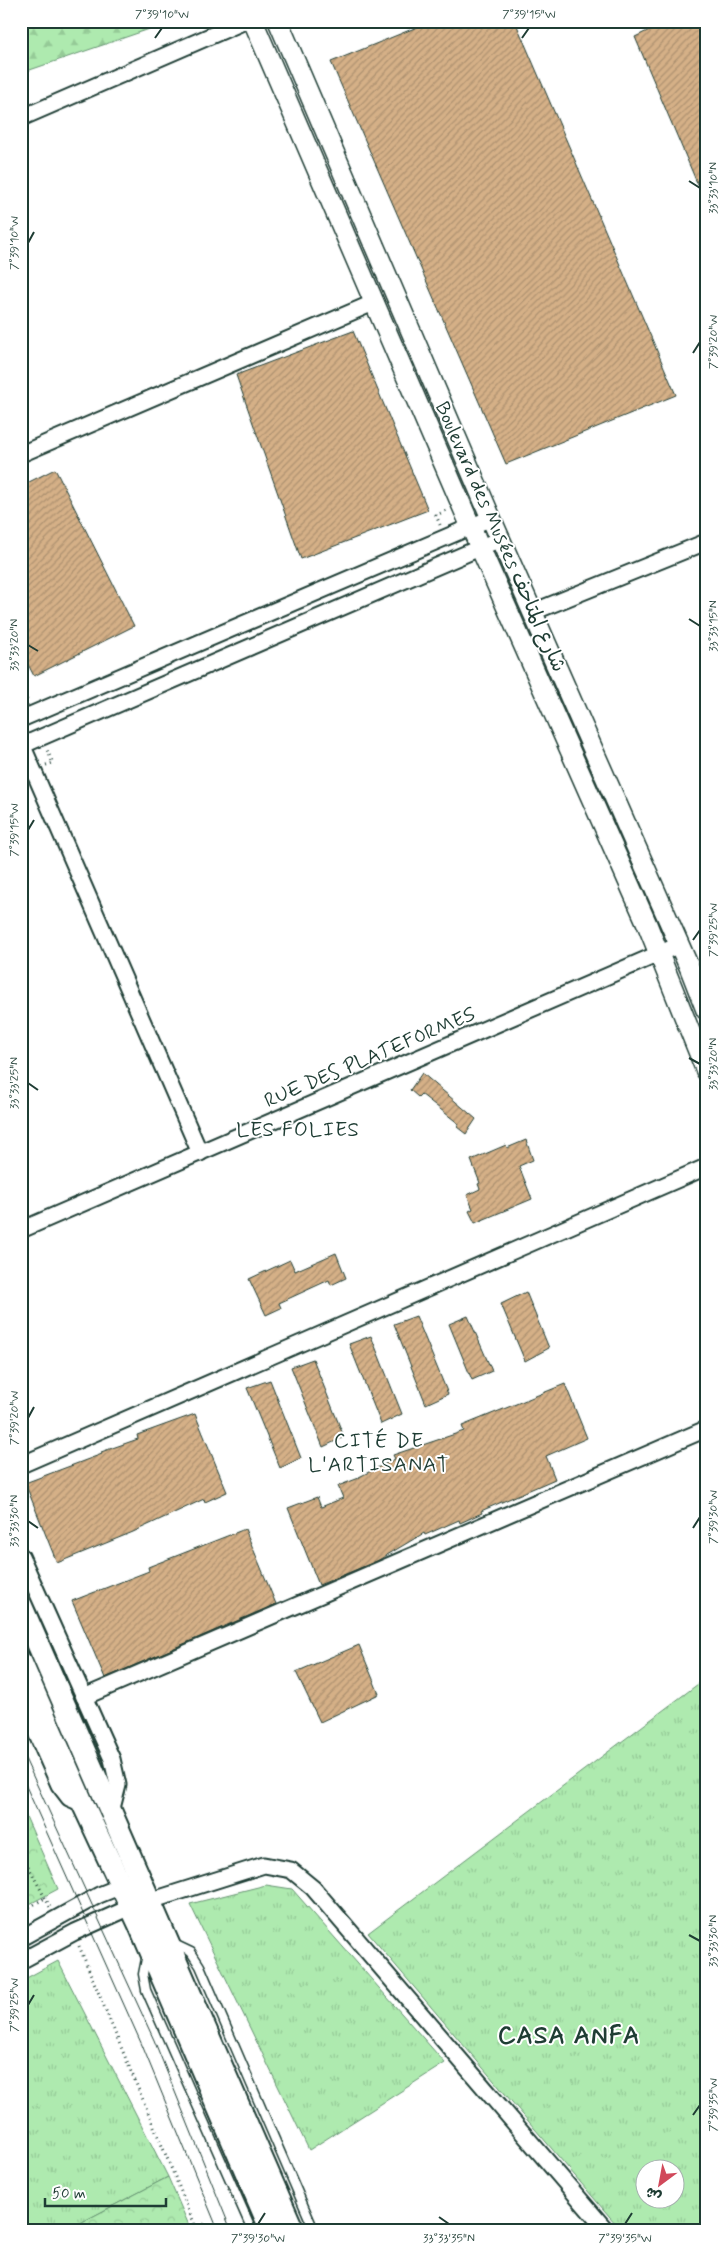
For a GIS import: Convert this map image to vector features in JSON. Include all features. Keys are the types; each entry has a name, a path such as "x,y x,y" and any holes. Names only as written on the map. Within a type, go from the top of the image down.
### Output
{"main road":[{"path":"21,1605 151,1899 159,1946 271,2230"},
{"path":"21,1662 120,1886 131,1907 159,1946 294,2230"}],"street":[{"path":"21,118 245,21"},
{"name":"Boulevard des Musées شارع المتاحف","path":"253,21 470,527 659,954 706,1071"},
{"name":"Boulevard des Musées شارع المتاحف","path":"278,21 491,518 706,1010"},
{"path":"21,454 373,303"},
{"path":"21,719 491,518"},
{"path":"200,1153 22,744 500,538"},
{"path":"533,612 706,542"},
{"name":"RUE DES PLATEFORMES","path":"21,1230 679,945"},
{"path":"21,1465 706,1167"},
{"path":"84,1698 706,1429"},
{"path":"21,1556 112,1760 117,1776 117,1795 112,1812"},
{"path":"21,1699 59,1785 69,1798 83,1804"},
{"path":"21,1961 75,1932 151,1899 264,1865 282,1867 299,1875 606,2230"},
{"path":"21,1938 120,1886 141,1878"}],"lane":[{"path":"252,2230 146,1990 143,1966 159,1946 190,1952 200,1966 314,2230"}],"path":[{"path":"21,1853 56,1919"},
{"path":"21,1912 45,1898"},
{"path":"75,1932 196,2229 206,2223"}],"green space":[{"path":"21,21 173,21 21,73"},
{"path":"706,1678 706,2230 621,2230 368,1933"},
{"path":"21,1805 58,1889 22,1908 21,1906"},
{"path":"266,1885 292,1889 445,2063 309,2150 190,1904"},
{"path":"58,1961 168,2177 67,2230 21,2230 21,1981"},
{"path":"168,2177 191,2230 67,2230"}],"building":[{"path":"432,21 515,21 676,395 506,464 331,62"},
{"path":"668,21 706,21 706,204 635,37"},
{"path":"353,331 428,510 301,559 236,375"},
{"path":"55,469 134,626 34,676 21,651 21,486"},
{"path":"422,1073 476,1119 466,1134 457,1127 459,1124 421,1094 418,1097 410,1090"},
{"path":"526,1140 533,1160 519,1166 532,1199 475,1223 469,1211 473,1209 467,1195 480,1189 478,1184 480,1183 471,1160 506,1145 507,1148"},
{"path":"336,1253 346,1278 331,1285 329,1280 279,1303 281,1308 266,1315 249,1279 290,1260 295,1271"},
{"path":"526,1292 549,1348 525,1361 501,1304"},
{"path":"416,1316 448,1394 426,1404 394,1324"},
{"path":"468,1316 492,1371 472,1380 449,1324"},
{"path":"371,1336 402,1414 381,1424 349,1344"},
{"path":"313,1359 344,1437 323,1447 291,1367"},
{"path":"270,1380 301,1458 280,1468 247,1388"},
{"path":"565,1384 587,1438 546,1456 555,1479 481,1511 482,1513 460,1523 459,1520 425,1535 424,1533 377,1561 319,1585 288,1508 317,1497 321,1507 343,1498 338,1486 359,1478 395,1459 393,1455 464,1431 462,1426"},
{"path":"195,1414 227,1492 205,1502 204,1499 133,1532 57,1563 25,1483 138,1439 137,1435"},
{"path":"245,1529 276,1604 105,1678 72,1601 149,1571 148,1567"},
{"path":"359,1645 379,1694 320,1722 296,1672"}],"tram line":[{"path":"21,1750 154,2040 231,2230"},
{"path":"21,1775 142,2045 218,2230"}],"district":[{"name":"LES FOLIES","path":"298,1130"},
{"name":"CITÉ DE L'ARTISANAT","path":"379,1453"},
{"name":"CASA ANFA","path":"569,2036"}]}
